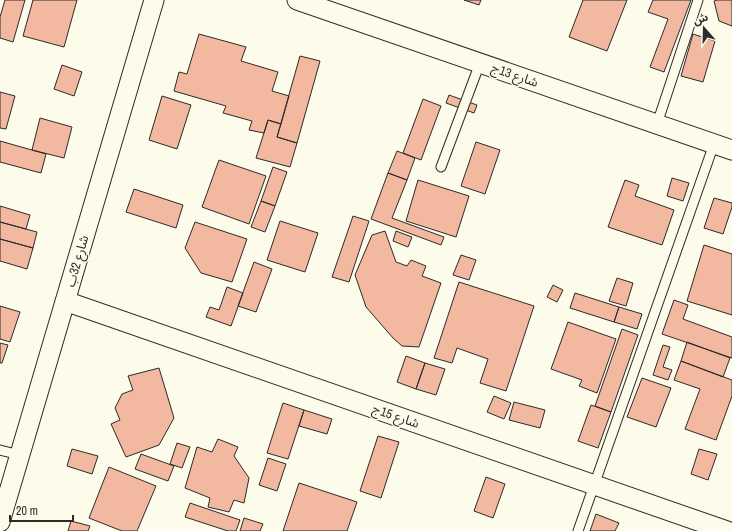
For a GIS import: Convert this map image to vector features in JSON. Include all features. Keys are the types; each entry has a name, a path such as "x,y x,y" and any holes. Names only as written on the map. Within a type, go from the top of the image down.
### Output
{"street":[{"name":"شارع 32ب","path":"0,522 154,0"},
{"name":"شارع 13ج","path":"297,0 732,150"},
{"name":"شارع 15ج","path":"65,300 727,531"}],"lane":[{"path":"657,124 698,0"},
{"path":"441,167 480,63"},
{"path":"578,531 714,144"},
{"path":"0,450 20,455"}],"building":[{"path":"5,0 25,0 13,42 0,38 0,17"},
{"path":"33,0 77,0 64,47 23,36"},
{"path":"464,0 481,0 479,5"},
{"path":"583,0 627,0 607,51 569,37"},
{"path":"653,0 691,0 664,72 650,67 668,19 648,12"},
{"path":"732,0 732,26 719,21 714,1"},
{"path":"199,34 246,47 241,61 278,72 272,91 289,96 281,124 268,120 264,133 249,130 252,121 223,113 226,106 174,91 179,72 187,74"},
{"path":"693,34 715,41 703,82 681,76"},
{"path":"300,56 320,61 297,143 277,137"},
{"path":"62,65 82,72 74,96 54,89"},
{"path":"0,92 15,96 6,129 0,128"},
{"path":"449,95 477,105 474,113 446,103"},
{"path":"162,96 191,105 177,149 149,140"},
{"path":"423,99 441,106 421,160 403,153"},
{"path":"40,118 72,127 64,158 32,150"},
{"path":"268,120 281,124 277,137 297,143 290,167 256,158"},
{"path":"0,141 46,154 41,173 0,162"},
{"path":"476,142 500,150 485,194 461,186"},
{"path":"397,151 415,158 407,180 388,173"},
{"path":"219,160 266,176 249,224 202,207"},
{"path":"273,167 287,172 275,206 261,201"},
{"path":"388,173 407,180 392,218 444,237 441,245 371,219"},
{"path":"672,178 689,183 683,201 667,196"},
{"path":"418,180 469,196 456,237 406,221"},
{"path":"625,180 639,185 635,196 674,210 662,245 608,227"},
{"path":"134,189 183,205 176,228 126,212"},
{"path":"714,198 732,203 723,234 704,228"},
{"path":"261,201 275,206 265,232 251,227"},
{"path":"0,206 30,215 26,229 0,222"},
{"path":"353,216 369,221 349,282 332,277"},
{"path":"280,221 318,233 305,272 267,260"},
{"path":"0,222 37,232 33,248 0,239"},
{"path":"195,222 247,239 232,282 201,273 185,248"},
{"path":"385,231 396,262 407,266 411,260 426,266 422,276 441,283 419,347 402,346 393,338 366,307 355,275 372,235"},
{"path":"396,231 412,237 408,247 393,241"},
{"path":"0,239 33,248 27,269 0,261"},
{"path":"704,245 732,254 732,315 687,301"},
{"path":"461,255 476,260 469,280 453,275"},
{"path":"254,262 272,269 256,312 238,306"},
{"path":"617,278 633,283 626,306 609,301"},
{"path":"459,282 534,306 506,391 480,383 488,359 457,348 452,363 434,358"},
{"path":"553,285 563,290 557,302 547,297"},
{"path":"227,287 243,293 231,326 206,317 210,307 219,310"},
{"path":"575,293 619,307 614,322 570,308"},
{"path":"674,300 688,305 683,319 732,337 732,358 662,334"},
{"path":"0,306 20,312 10,342 0,339"},
{"path":"619,307 642,314 637,329 614,322"},
{"path":"568,322 616,339 597,393 579,386 582,380 551,369"},
{"path":"622,329 638,335 611,412 595,406"},
{"path":"687,342 730,358 723,377 681,361"},
{"path":"0,343 8,345 2,363 0,363"},
{"path":"663,345 670,347 663,367 672,370 668,380 653,375"},
{"path":"406,356 425,363 416,389 397,382"},
{"path":"681,361 732,380 732,396 716,440 685,429 700,389 674,380"},
{"path":"425,363 445,369 436,395 416,389"},
{"path":"159,368 174,418 159,445 126,457 111,424 120,420 115,408 122,394 133,390 128,376"},
{"path":"642,378 671,388 656,427 627,417"},
{"path":"494,396 511,403 504,419 487,412"},
{"path":"514,402 545,410 540,428 509,420"},
{"path":"283,403 304,410 288,459 267,453"},
{"path":"591,405 611,412 598,448 578,441"},
{"path":"304,410 332,419 327,434 299,426"},
{"path":"378,436 399,442 381,498 360,491"},
{"path":"218,439 238,447 234,456 249,478 244,503 234,500 229,512 208,507 210,498 185,488 197,447 212,452"},
{"path":"177,443 190,447 182,468 170,464"},
{"path":"72,449 98,456 92,474 67,466"},
{"path":"699,449 717,454 708,480 691,474"},
{"path":"141,454 174,466 168,481 135,469"},
{"path":"268,458 286,464 277,491 259,485"},
{"path":"109,467 156,486 137,531 122,531 89,518"},
{"path":"486,477 505,484 493,518 474,511"},
{"path":"299,483 357,502 347,531 283,531"},
{"path":"190,503 240,520 236,531 228,531 185,517"},
{"path":"596,514 619,523 615,531 590,531"},
{"path":"244,518 263,524 260,531 240,531"},
{"path":"71,521 90,526 88,531 68,531"}]}
